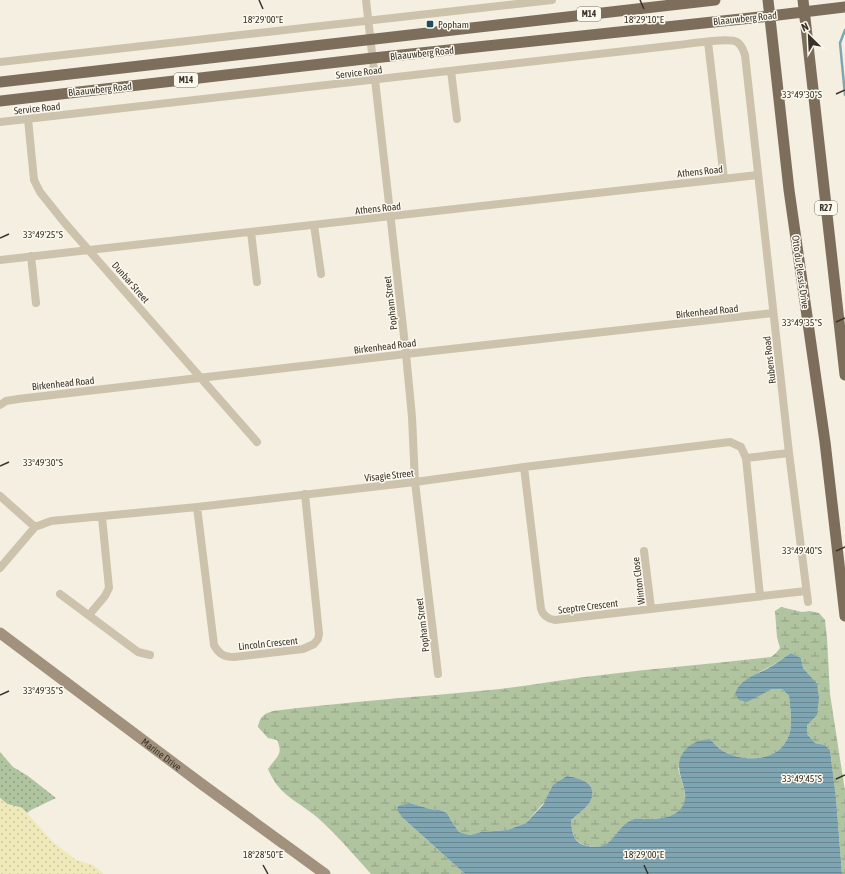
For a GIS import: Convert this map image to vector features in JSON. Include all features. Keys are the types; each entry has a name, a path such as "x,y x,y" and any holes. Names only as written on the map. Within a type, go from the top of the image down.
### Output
{"main road":[{"name":"Blaauwberg Road","path":"0,82 716,0"},
{"name":"Otto du Plessis Drive","path":"768,0 790,190 825,442 845,616"},
{"name":"R27","path":"803,0 845,375"},
{"name":"Blaauwberg Road","path":"0,101 373,58 845,7"},
{"name":"Marine Drive","path":"0,633 325,874"}],"street":[{"name":"Popham Street","path":"366,0 406,354 412,417 415,482 438,674"},
{"path":"0,62 552,0"},
{"name":"Service Road","path":"0,122 708,42 731,40 742,46"},
{"path":"708,42 724,179"},
{"name":"Rubens Road","path":"742,46 745,55 789,453 808,602"},
{"path":"451,71 457,119"},
{"name":"Dunbar Street","path":"28,119 34,180 46,200 257,442"},
{"name":"Athens Road","path":"0,260 758,175"},
{"path":"314,225 320,274"},
{"path":"251,232 256,282"},
{"path":"31,256 36,303"},
{"name":"Birkenhead Road","path":"0,404 15,399 773,313"},
{"name":"Visagie Street","path":"35,527 51,522 415,482 730,442 741,447 746,458"},
{"path":"760,596 746,458 789,453"},
{"name":"Sceptre Crescent","path":"524,467 541,609 544,616 548,618 556,620 806,591"},
{"name":"Lincoln Crescent","path":"197,507 214,645 218,652 226,657 234,657 303,649 314,644 318,639 319,627 305,494"},
{"path":"0,496 35,527 0,568"},
{"path":"89,615 105,596 108,588 102,516"},
{"name":"Winton Close","path":"644,550 652,608"},
{"path":"60,594 138,652 150,655"}],"green space":[{"path":"781,607 802,612 810,611 819,613 825,620 830,694 845,791 845,874 842,874 836,798 830,750 825,745 815,743 807,734 807,725 817,685 803,668 801,658 791,653 758,673 759,695 772,689 782,689 789,696 791,726 789,735 778,751 760,758 741,757 731,755 723,751 710,739 678,768 684,787 685,797 685,802 680,810 667,817 635,819 628,822 609,843 603,846 595,847 581,844 574,836 571,820 588,805 593,794 590,785 586,782 567,776 526,823 507,830 481,832 470,835 459,832 447,813 410,803 404,819 465,874 371,874 318,818 278,786 268,769 278,756 280,749 277,740 268,738 258,727 262,716 273,711 518,687 588,677 771,657 780,648 777,637 775,611"},
{"path":"0,752 13,767 28,776 56,798 27,813 22,808 7,804 0,798"}],"sand":[{"path":"0,798 7,804 22,808 53,842 76,860 93,865 104,874 1,874"}],"water":[{"path":"791,653 801,658 803,668 817,684 819,698 817,715 807,725 807,734 815,743 825,745 830,750 836,798 842,874 465,874 404,819 397,810 398,806 410,803 430,809 440,810 447,813 459,832 470,835 481,832 507,830 526,823 543,805 553,785 567,776 586,782 590,785 593,794 588,805 571,820 575,839 580,844 594,847 602,846 608,843 621,828 634,819 656,819 671,816 679,811 685,800 685,794 679,764 686,749 694,743 710,739 723,751 731,755 751,758 760,758 778,751 789,735 791,726 789,696 782,689 772,689 747,702 739,700 735,694 737,689 745,680 772,666"}],"waterway":[{"path":"845,30 840,43 845,95"}],"place":[{"name":"Popham","path":"430,24"}]}
